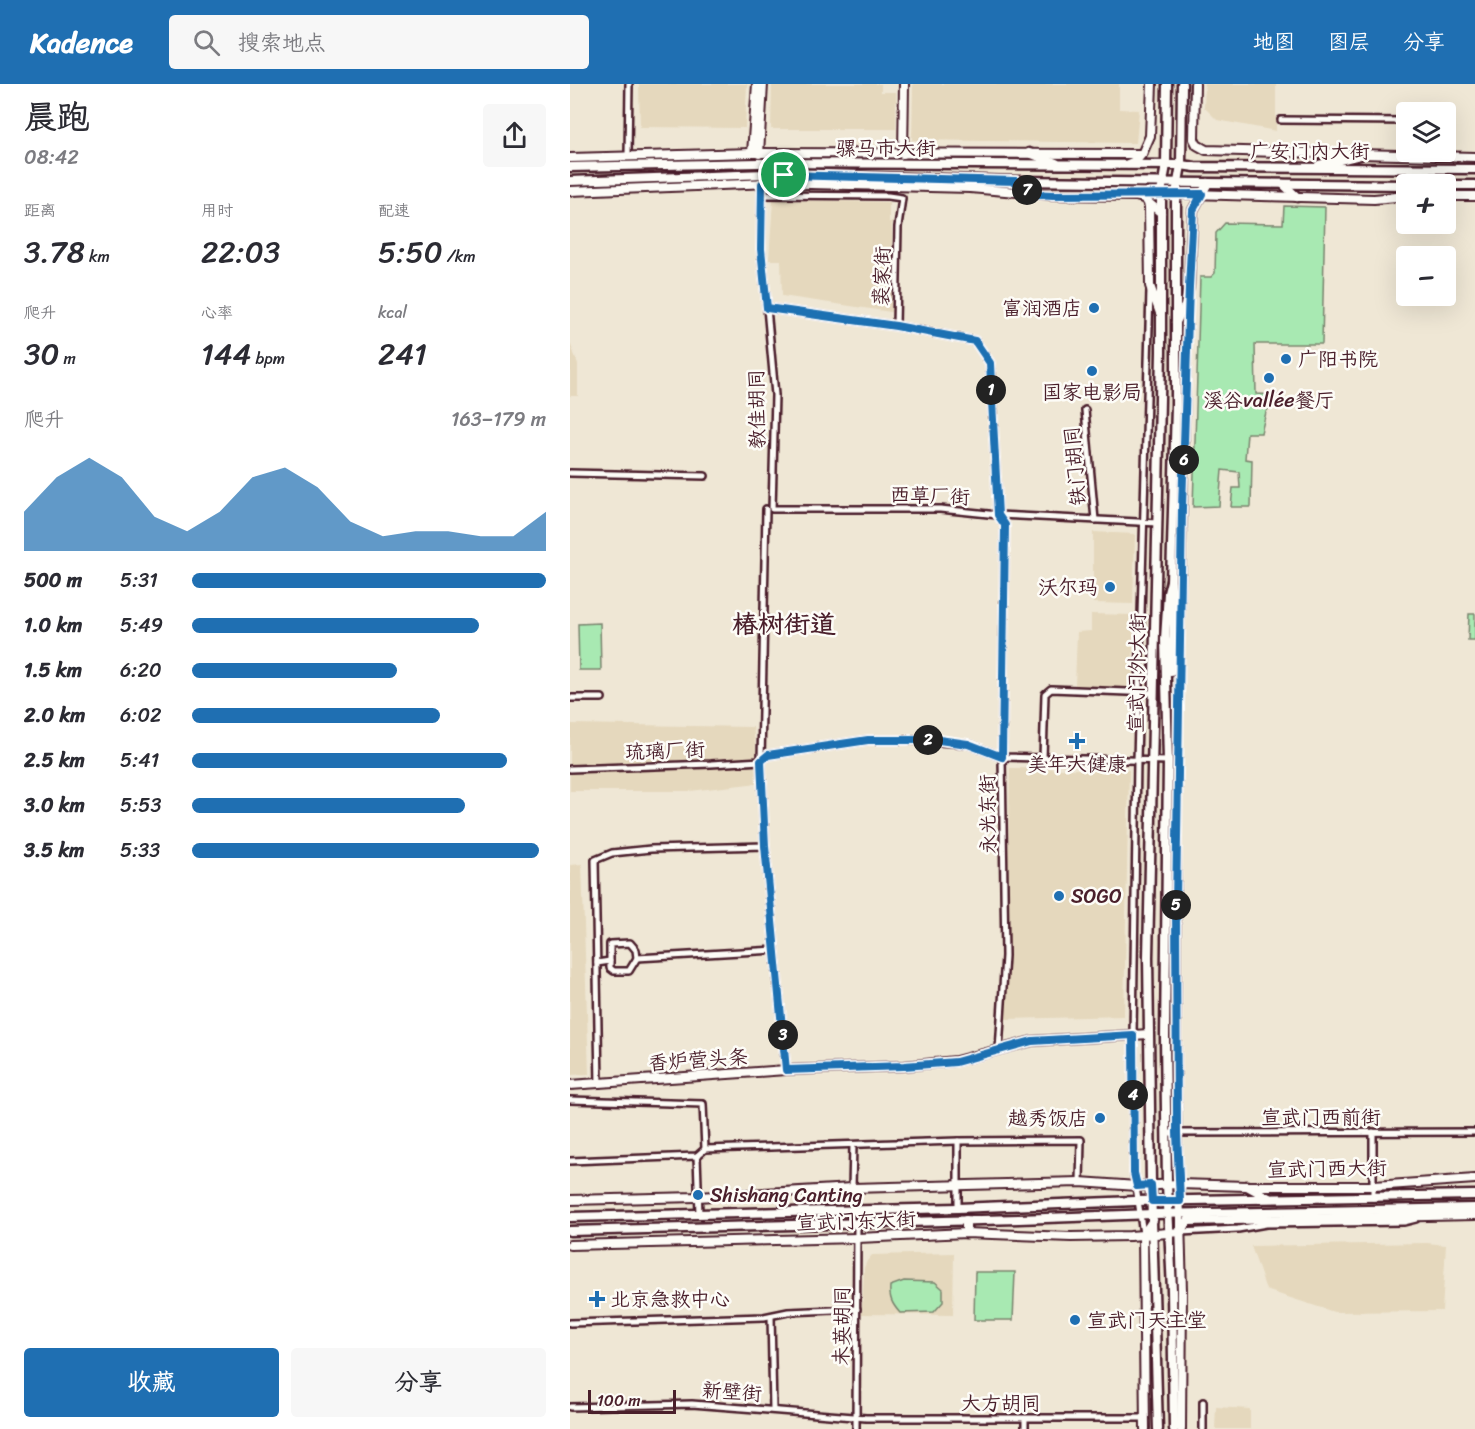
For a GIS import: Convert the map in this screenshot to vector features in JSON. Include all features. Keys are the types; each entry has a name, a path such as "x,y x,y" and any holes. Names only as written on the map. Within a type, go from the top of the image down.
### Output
{"main road":[{"name":"宣武门外大街","path":"1158,1429 1151,1185 1148,957 1158,523 1161,194 1166,165 1167,84"},
{"name":"宣武门外大街","path":"1174,1429 1166,1133 1168,704 1165,639 1171,581 1176,406 1176,194 1181,165 1182,84"},
{"path":"1029,153 1062,165"},
{"path":"1126,165 1137,160 1142,154"},
{"path":"1306,168 1360,155"},
{"name":"骡马市大街","path":"570,168 758,163 1166,165"},
{"name":"广安门内大街","path":"1166,165 1475,170"},
{"path":"784,175 800,184"},
{"name":"骡马市大街","path":"570,181 784,175 1016,181 1178,182"},
{"path":"872,186 891,178"},
{"path":"1016,181 1032,194"},
{"name":"广安门内大街","path":"1178,182 1396,185"},
{"path":"1282,184 1297,197"},
{"path":"1456,185 1475,185"},
{"path":"1247,1186 1270,1198"},
{"name":"宣武门西大街","path":"1152,1201 1475,1195"},
{"name":"宣武门东大街","path":"570,1216 958,1208 1152,1201"},
{"name":"宣武门西大街","path":"1153,1216 1169,1213 1427,1212 1475,1208"},
{"name":"宣武门东大街","path":"570,1231 1153,1216"},
{"path":"966,1220 966,1233"}],"street":[{"path":"628,156 629,84"},
{"path":"756,154 757,84"},
{"path":"756,154 763,84"},
{"path":"903,154 904,84"},
{"path":"1142,154 1150,136 1152,84"},
{"path":"1195,84 1195,141 1206,150 1475,157"},
{"path":"1281,120 1396,121"},
{"name":"骡马市大街","path":"570,158 756,154 1142,154"},
{"path":"1181,1429 1181,1232 1177,1133 1176,904 1179,651 1193,210 1208,183"},
{"name":"教佳胡同","path":"762,184 761,249 775,395 761,761 765,846 786,1070"},
{"name":"骡马市大街","path":"570,191 800,184 970,188 1032,194 1136,196"},
{"path":"1136,196 1213,194 1374,199 1396,197"},
{"path":"1197,202 1213,194"},
{"name":"裘家街","path":"762,195 902,198 898,227 896,326"},
{"path":"1136,196 1161,213"},
{"path":"1456,196 1475,196"},
{"path":"1145,1429 1143,1236 1134,1173 1133,1035 1142,522 1150,286 1148,202"},
{"path":"1150,286 1161,317"},
{"path":"1176,322 1185,306 1189,287"},
{"name":"永光东街","path":"767,308 896,326 975,341 990,363 998,515 1005,525 1002,757 1005,956 999,1050"},
{"name":"铁门胡同","path":"1085,410 1095,520"},
{"path":"570,474 705,476"},
{"name":"西草厂街","path":"769,509 940,509 998,515 1158,523"},
{"path":"1044,758 1043,705 1045,694 1051,689 1153,693"},
{"path":"570,698 602,698"},
{"name":"琉璃厂街","path":"570,769 761,761 768,755 868,740 958,742 1002,757 1168,761"},
{"path":"599,1084 595,860 612,852 765,846"},
{"path":"610,944 630,944 636,950 637,958 629,971 614,971 610,968 610,944"},
{"path":"637,958 775,950"},
{"path":"597,963 610,961"},
{"name":"香炉营头条","path":"570,1085 786,1070 956,1062 1032,1041 1149,1034"},
{"path":"570,1100 703,1104 705,1149"},
{"path":"1373,1132 1373,1198"},
{"name":"宣武门西前街","path":"1166,1133 1475,1132"},
{"path":"570,1161 698,1156 705,1149 958,1141 1081,1140 1080,1182"},
{"path":"958,1141 958,1208"},
{"path":"852,1188 853,1145"},
{"path":"698,1156 699,1214"},
{"name":"宣武门西大街","path":"1151,1185 1374,1186 1475,1179"},
{"name":"宣武门东大街","path":"570,1200 697,1197 852,1188 959,1185 1080,1182 1151,1185"},
{"name":"宣武门西大街","path":"1181,1232 1238,1229 1266,1224 1404,1222 1427,1212"},
{"name":"宣武门西大街","path":"1188,1221 1427,1212 1475,1215"},
{"path":"1180,1213 1188,1221 1181,1232"},
{"path":"1143,1236 1153,1216"},
{"name":"未英胡同","path":"856,1429 857,1224"},
{"name":"宣武门东大街","path":"570,1245 966,1233 1071,1237 1143,1236 1181,1232"},
{"path":"570,1323 771,1316 788,1312 857,1309"},
{"path":"771,1316 773,1410"},
{"path":"1145,1382 1157,1369"},
{"path":"1203,1402 1203,1429"},
{"name":"新壁街","path":"570,1407 692,1404 856,1417"},
{"name":"大方胡同","path":"856,1417 1145,1418"},
{"path":"1025,1419 1025,1429"}],"shaded area":[{"path":"639,84 747,84 745,128 640,127"},
{"path":"772,84 881,84 881,92 896,92 896,129 771,129"},
{"path":"913,84 1119,84 1119,109 1139,110 1136,143 912,140"},
{"path":"1205,84 1276,84 1276,131 1217,120 1204,107"},
{"path":"773,200 889,202 889,222 892,222 891,312 782,296 781,260 769,260"},
{"path":"570,343 578,364 578,396 570,396"},
{"name":"沃尔玛","path":"1093,532 1135,534 1133,604 1093,603"},
{"path":"1091,614 1133,615 1133,688 1075,686 1077,632 1091,631"},
{"path":"570,724 753,727 758,783 690,791 570,791"},
{"path":"1010,768 1129,770 1124,1016 1005,1019"},
{"path":"582,864 589,1074 570,1075 570,865"},
{"path":"1427,1243 1446,1245 1442,1311 1334,1312 1266,1290 1251,1246"},
{"path":"954,1253 953,1315 862,1314 864,1268 872,1255"},
{"path":"1216,1407 1250,1409 1250,1429 1215,1429"}],"green space":[{"path":"1284,206 1325,207 1322,344 1255,344 1256,394 1278,395 1266,412 1261,433 1247,433 1245,459 1252,460 1251,507 1231,507 1233,488 1240,488 1239,472 1222,470 1219,506 1193,507 1200,277 1211,277 1215,273 1216,233 1225,223 1283,224"},
{"path":"1469,614 1475,614 1475,640 1468,640"},
{"path":"600,623 601,670 579,670 578,624"},
{"path":"975,1272 1015,1272 1013,1320 974,1320"},
{"path":"904,1281 935,1282 943,1289 943,1302 934,1312 900,1313 892,1301 890,1286"}],"place":[{"name":"富润酒店","path":"1094,308"},
{"name":"广阳书院","path":"1286,359"},
{"name":"国家电影局","path":"1092,371"},
{"name":"溪谷vallée餐厅","path":"1269,378"},
{"name":"沃尔玛","path":"1110,587"},
{"name":"美年大健康","path":"1077,741"},
{"name":"SOGO","path":"1059,896"},
{"name":"越秀饭店","path":"1100,1118"},
{"name":"Shishang Canting","path":"698,1195"},
{"name":"北京急救中心","path":"597,1299"},
{"name":"宣武门天主堂","path":"1075,1320"}],"district":[{"name":"椿树街道","path":"784,624"}],"route":[{"path":"784,175 1016,181 1032,194 1053,195 1202,194 1193,210 1182,508 1176,904 1177,1133 1180,1201 1152,1201 1151,1185 1137,1186 1134,1173 1133,1035 1032,1041 956,1062 786,1070 765,846 761,761 768,755 868,740 939,740 968,744 1002,757 1005,525 998,515 990,363 975,341 896,326 767,308 761,249 762,184 800,184 784,175"}]}
